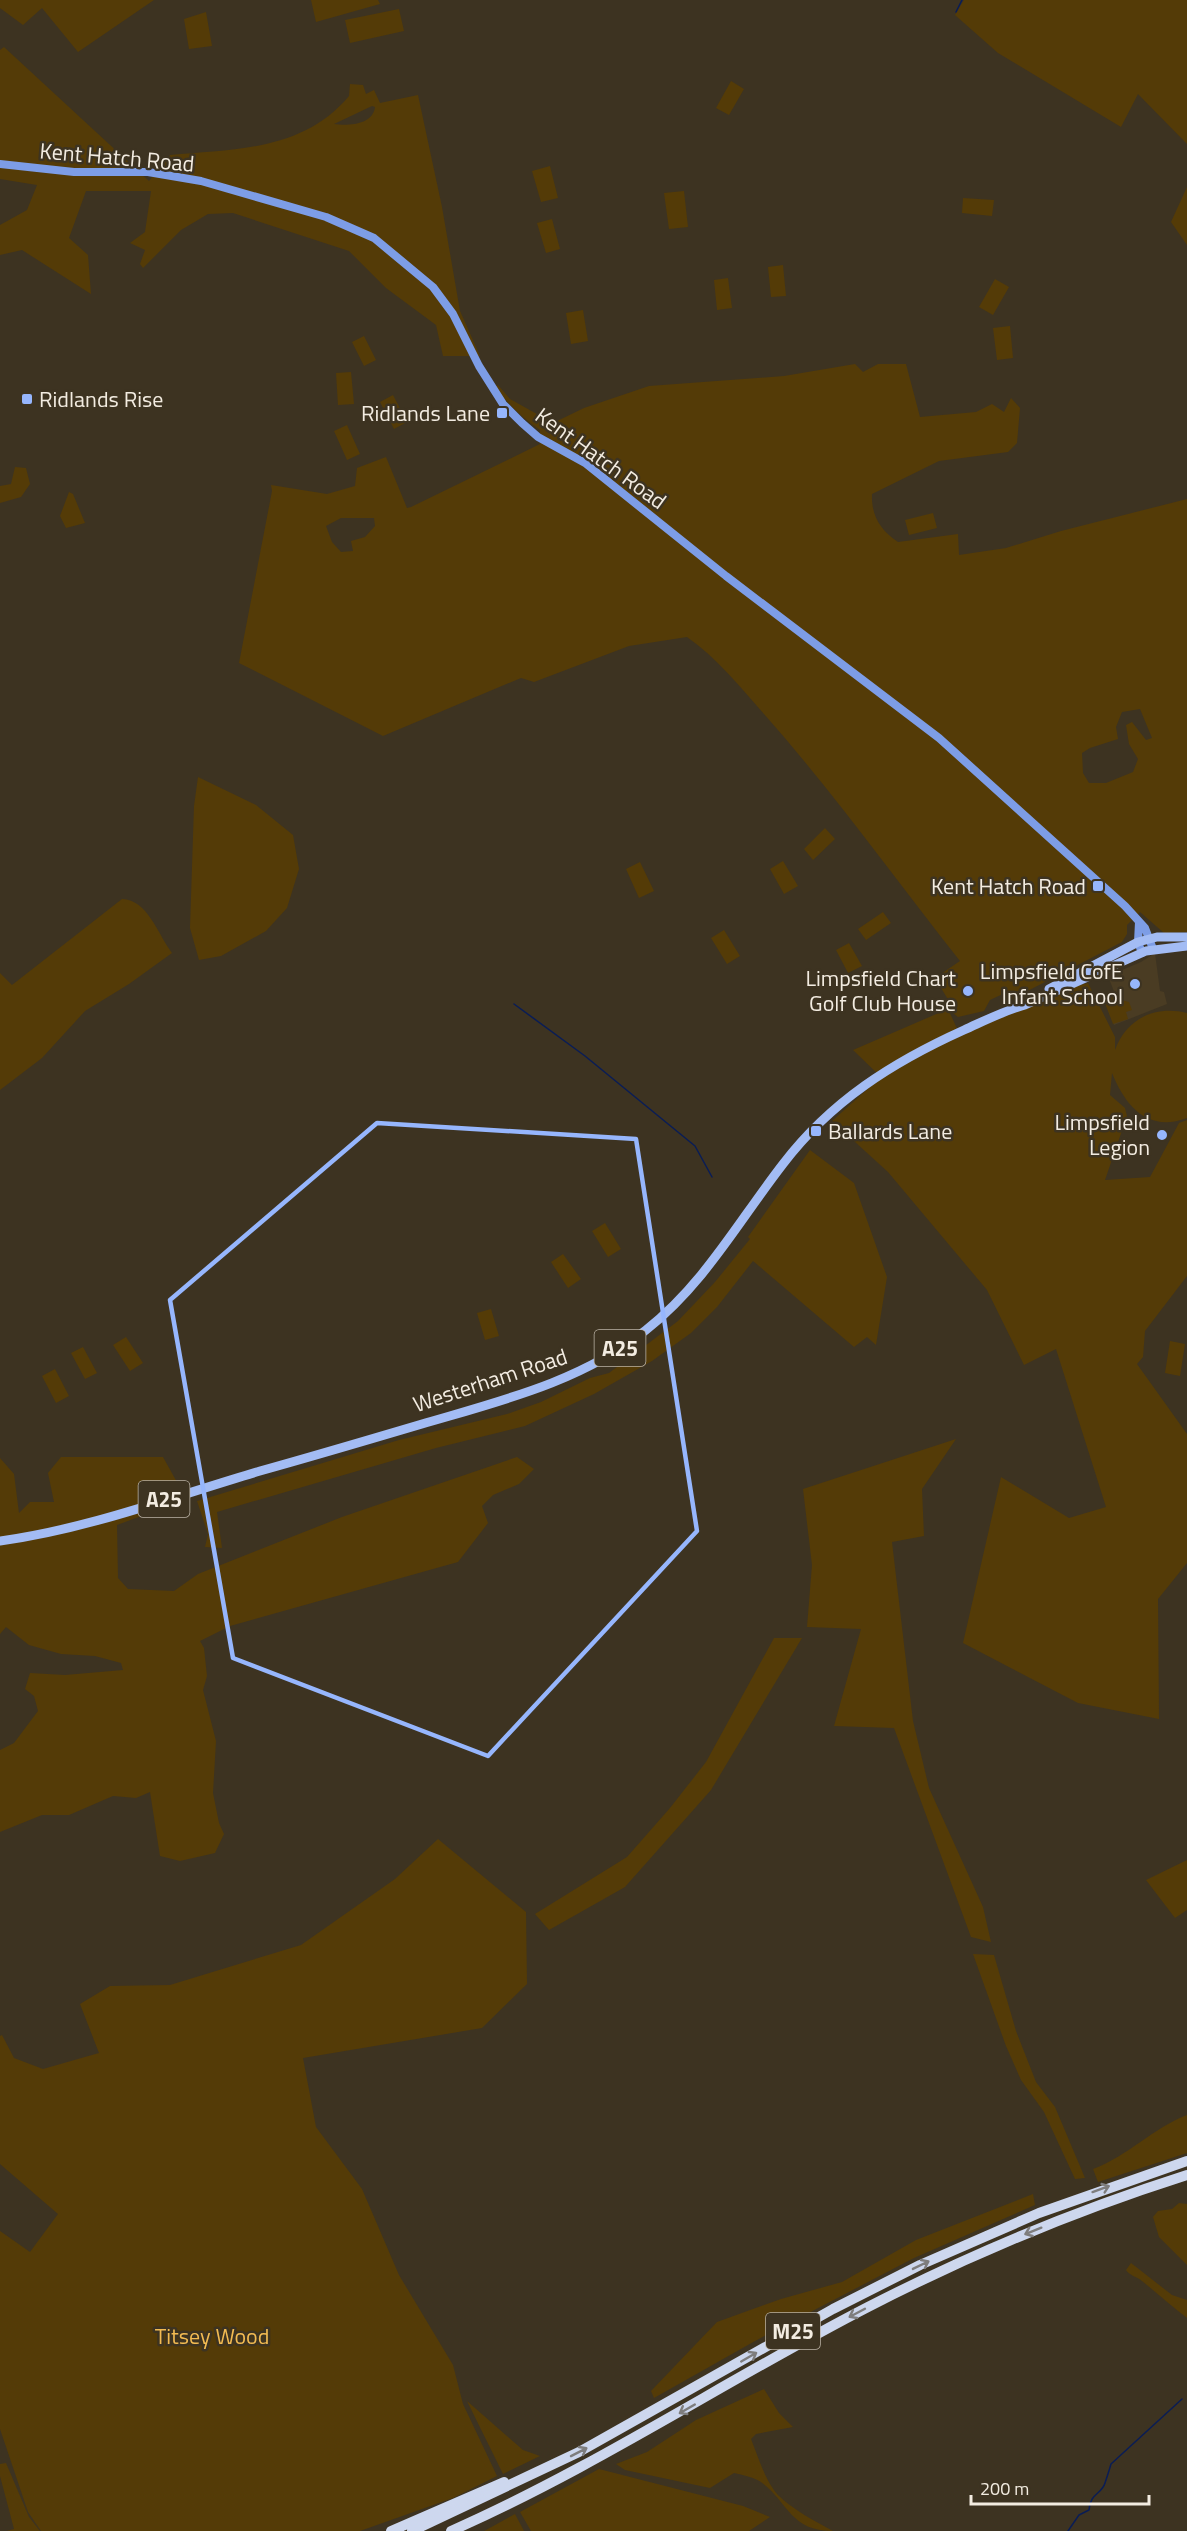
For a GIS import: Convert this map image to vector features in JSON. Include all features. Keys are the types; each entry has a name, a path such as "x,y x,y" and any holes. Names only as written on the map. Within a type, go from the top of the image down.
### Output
{"highway":[{"name":"M25","path":"412,2531 550,2466 636,2421 833,2309 920,2265 1039,2213 1187,2161"},
{"name":"M25","path":"451,2531 606,2455 829,2328 925,2279 1027,2233 1187,2175"},
{"name":"M25","path":"392,2531 512,2478 550,2466"},
{"name":"M25","path":"463,2531 498,2509"}],"main road":[{"name":"Kent Hatch Road","path":"0,164 74,172 148,172 201,181 326,217 374,238 433,287 453,314 479,366 503,404 522,423 538,436 585,463 733,581 939,738 1125,906 1147,931 1148,951"},
{"path":"1138,922 1138,942 1148,951"},
{"name":"A25","path":"1148,939 1187,937"},
{"name":"Westerham Road","path":"0,1541 80,1524 487,1405 554,1383 591,1366 644,1332 691,1288 721,1252 796,1148 846,1098 909,1056 1009,1010 1138,942 1148,939"},
{"name":"Westerham Road","path":"1009,1010 1148,951 1187,945"}],"highlighted area":[{"path":"377,1123 636,1139 697,1531 488,1756 233,1658 170,1300"}],"shaded area":[{"name":"Limpsfield CofE Infant School","path":"1155,953 1160,991 1164,992 1167,1004 1114,1025 1103,998 1115,994 1108,976 1141,962"}],"green space":[{"path":"0,0 154,0 78,52 42,8 23,25 0,8"},
{"path":"311,0 378,0 380,4 316,22"},
{"path":"964,0 1187,0 1187,144 1138,94 1121,127 998,53 955,15"},
{"path":"399,9 404,31 350,43 345,20"},
{"path":"206,12 212,46 189,49 184,19"},
{"path":"4,47 149,181 170,155 267,144 311,128 331,114 349,96 350,84 363,85 366,94 374,90 380,103 418,95 442,207 460,311 480,356 443,356 436,325 386,288 349,251 233,213 208,214 181,230 143,268 140,264 145,250 130,243 145,232 151,191 86,191 69,238 88,255 91,294 22,250 0,255 0,225 27,210 37,185 0,179 0,50","holes":["372,106 375,107 370,118 365,121 346,125 334,124"]},
{"path":"731,81 744,89 729,115 716,108"},
{"path":"550,166 558,198 541,202 532,171"},
{"path":"1187,187 1187,245 1171,222"},
{"path":"684,191 688,227 669,229 664,193"},
{"path":"963,198 994,200 992,216 962,213"},
{"path":"552,219 560,249 546,253 537,223"},
{"path":"783,265 786,296 771,297 768,267"},
{"path":"728,278 732,308 717,310 714,280"},
{"path":"995,279 1009,287 993,315 979,307"},
{"path":"583,310 588,341 571,344 566,313"},
{"path":"1010,326 1013,358 997,360 993,328"},
{"path":"364,336 376,360 364,366 352,342"},
{"path":"855,364 863,372 878,364 906,364 920,417 976,412 992,404 1004,412 1011,398 1020,408 1017,443 1008,452 939,461 872,494 873,509 878,521 898,542 958,534 959,555 1006,548 1061,531 1187,499 1187,932 1164,933 1140,912 1127,925 1127,934 1122,942 1012,999 1007,992 990,1000 984,1011 958,1017 953,1013 952,1006 935,978 960,961 790,744 728,673 687,637 629,646 534,682 521,678 383,736 239,663 272,491 271,485 327,494 355,486 357,468 386,457 407,508 540,444 540,430 510,405 495,387 498,385 510,399 553,423 584,408 649,386 784,376","holes":["341,518 374,518 375,526 365,537 351,541 353,551 341,552 332,542 326,526","1140,709 1152,738 1146,740 1132,722 1126,725 1129,744 1138,759 1133,772 1106,783 1089,783 1083,773 1082,753 1118,739 1116,727 1122,712"]},
{"path":"351,372 354,404 338,405 336,373"},
{"path":"393,395 407,422 394,429 380,402"},
{"path":"347,425 360,454 347,460 334,431"},
{"path":"15,467 26,468 30,484 21,497 0,503 0,486 11,484"},
{"path":"69,492 73,494 85,523 66,528 60,516"},
{"path":"933,513 937,528 909,535 905,520"},
{"path":"198,777 256,805 293,835 299,869 287,908 266,931 221,956 199,960 190,928 194,806"},
{"path":"825,828 835,839 813,860 804,849"},
{"path":"783,861 798,886 784,894 770,869"},
{"path":"640,862 654,891 639,898 626,869"},
{"path":"122,899 139,905 145,911 172,953 129,984 85,1011 42,1058 0,1090 0,973 12,985"},
{"path":"883,912 891,923 866,940 858,929"},
{"path":"724,930 740,956 727,964 711,938"},
{"path":"849,943 862,966 848,973 836,950"},
{"path":"1088,983 1115,1037 1115,1050 1126,1030 1143,1017 1164,1011 1187,1013 1187,1118 1173,1122 1160,1122 1139,1113 1124,1096 1112,1073 1110,1095 1125,1108 1127,1116 1105,1180 1150,1177 1179,1123 1187,1120 1187,1276 1145,1331 1143,1357 1137,1364 1187,1434 1187,1563 1158,1599 1159,1719 1078,1703 963,1643 1001,1477 1069,1518 1106,1507 1056,1349 1024,1365 987,1290 888,1172 832,1121 881,1077 853,1050 948,1009 960,1035 1075,986"},
{"path":"1119,992 1121,1000 1129,1002 1132,1010 1126,1012 1128,1019 1113,1024 1103,998"},
{"path":"810,1150 854,1183 887,1277 876,1345 867,1337 854,1347 753,1261 717,1307 691,1333 652,1361 594,1394 525,1426 436,1448 217,1512 222,1548 205,1547 208,1534 197,1501 399,1440 507,1414 541,1402 590,1378 609,1373 678,1321 715,1282 750,1239 748,1237"},
{"path":"605,1223 621,1249 608,1257 592,1231"},
{"path":"563,1254 581,1279 568,1288 551,1262"},
{"path":"491,1309 499,1336 485,1340 477,1313"},
{"path":"126,1337 143,1363 130,1371 113,1345"},
{"path":"1170,1341 1185,1344 1180,1376 1165,1373"},
{"path":"83,1347 97,1373 85,1379 71,1353"},
{"path":"55,1369 69,1396 56,1403 42,1376"},
{"path":"956,1439 922,1489 924,1536 892,1542 913,1721 929,1788 983,1907 991,1942 971,1937 894,1728 834,1726 861,1629 807,1627 812,1565 803,1489"},
{"path":"61,1457 163,1457 178,1484 149,1494 155,1511 117,1525 118,1578 128,1589 174,1591 198,1574 342,1517 517,1457 534,1469 519,1484 493,1495 482,1506 488,1523 458,1562 230,1626 200,1641 204,1648 207,1676 203,1690 216,1741 213,1793 219,1823 224,1834 215,1853 180,1861 160,1856 150,1792 136,1798 113,1796 69,1815 42,1815 0,1832 0,1750 14,1743 38,1711 34,1696 25,1689 30,1673 65,1675 123,1670 121,1663 95,1656 61,1654 29,1645 6,1627 0,1634 0,1458 14,1474 19,1513 30,1502 54,1502 48,1473"},
{"path":"774,1638 802,1638 711,1790 625,1887 549,1930 535,1914 627,1857 706,1762"},
{"name":"Titsey Wood","path":"438,1839 526,1912 527,1984 482,2028 303,2058 316,2127 362,2189 399,2275 453,2365 463,2404 497,2476 453,2498 360,2531 41,2531 28,2512 0,2429 0,2231 30,2252 58,2214 0,2164 0,2036 2,2035 14,2058 43,2069 99,2053 80,2004 110,1986 170,1985 301,1945 395,1879"},
{"path":"1187,1860 1187,1910 1175,1918 1146,1880"},
{"path":"973,1954 994,1955 1016,2031 1036,2082 1055,2107 1085,2178 1075,2179 1044,2112 1021,2080 1006,2046"},
{"path":"1187,2115 1187,2153 1098,2182 1093,2169 1118,2157 1163,2127"},
{"path":"1033,2194 1035,2205 914,2258 755,2341 654,2398 651,2391 717,2322 781,2299 842,2282 916,2240"},
{"path":"1179,2203 1187,2204 1187,2265 1159,2237 1153,2217 1158,2211 1172,2209"},
{"path":"1131,2263 1172,2295 1187,2300 1187,2318 1128,2272 1126,2270"},
{"path":"764,2389 779,2413 793,2427 756,2434 751,2439 766,2476 773,2489 784,2500 804,2515 833,2531 819,2530 799,2521 761,2482 748,2476 734,2473 710,2488 625,2470 616,2464 647,2452 696,2420"},
{"path":"467,2401 523,2450 540,2456 503,2474"},
{"path":"6,2463 29,2517 40,2531 7,2531 14,2529 0,2476 0,2464"},
{"path":"599,2469 743,2506 770,2517 749,2531 531,2531 520,2512"},
{"path":"515,2514 524,2531 484,2531 486,2530"}],"waterway":[{"path":"956,12 962,0"},
{"path":"514,1004 585,1056 695,1146 712,1177"},
{"path":"1068,2531 1079,2515 1089,2510 1092,2500 1103,2487 1111,2464 1182,2399"}],"place":[{"name":"Ridlands Rise","path":"27,399"},
{"name":"Ridlands Lane","path":"502,413"},
{"name":"Kent Hatch Road","path":"1098,886"},
{"name":"Limpsfield CofE Infant School","path":"1135,984"},
{"name":"Limpsfield Chart Golf Club House","path":"968,991"},
{"name":"Ballards Lane","path":"816,1131"},
{"name":"Limpsfield Legion","path":"1162,1135"}]}
